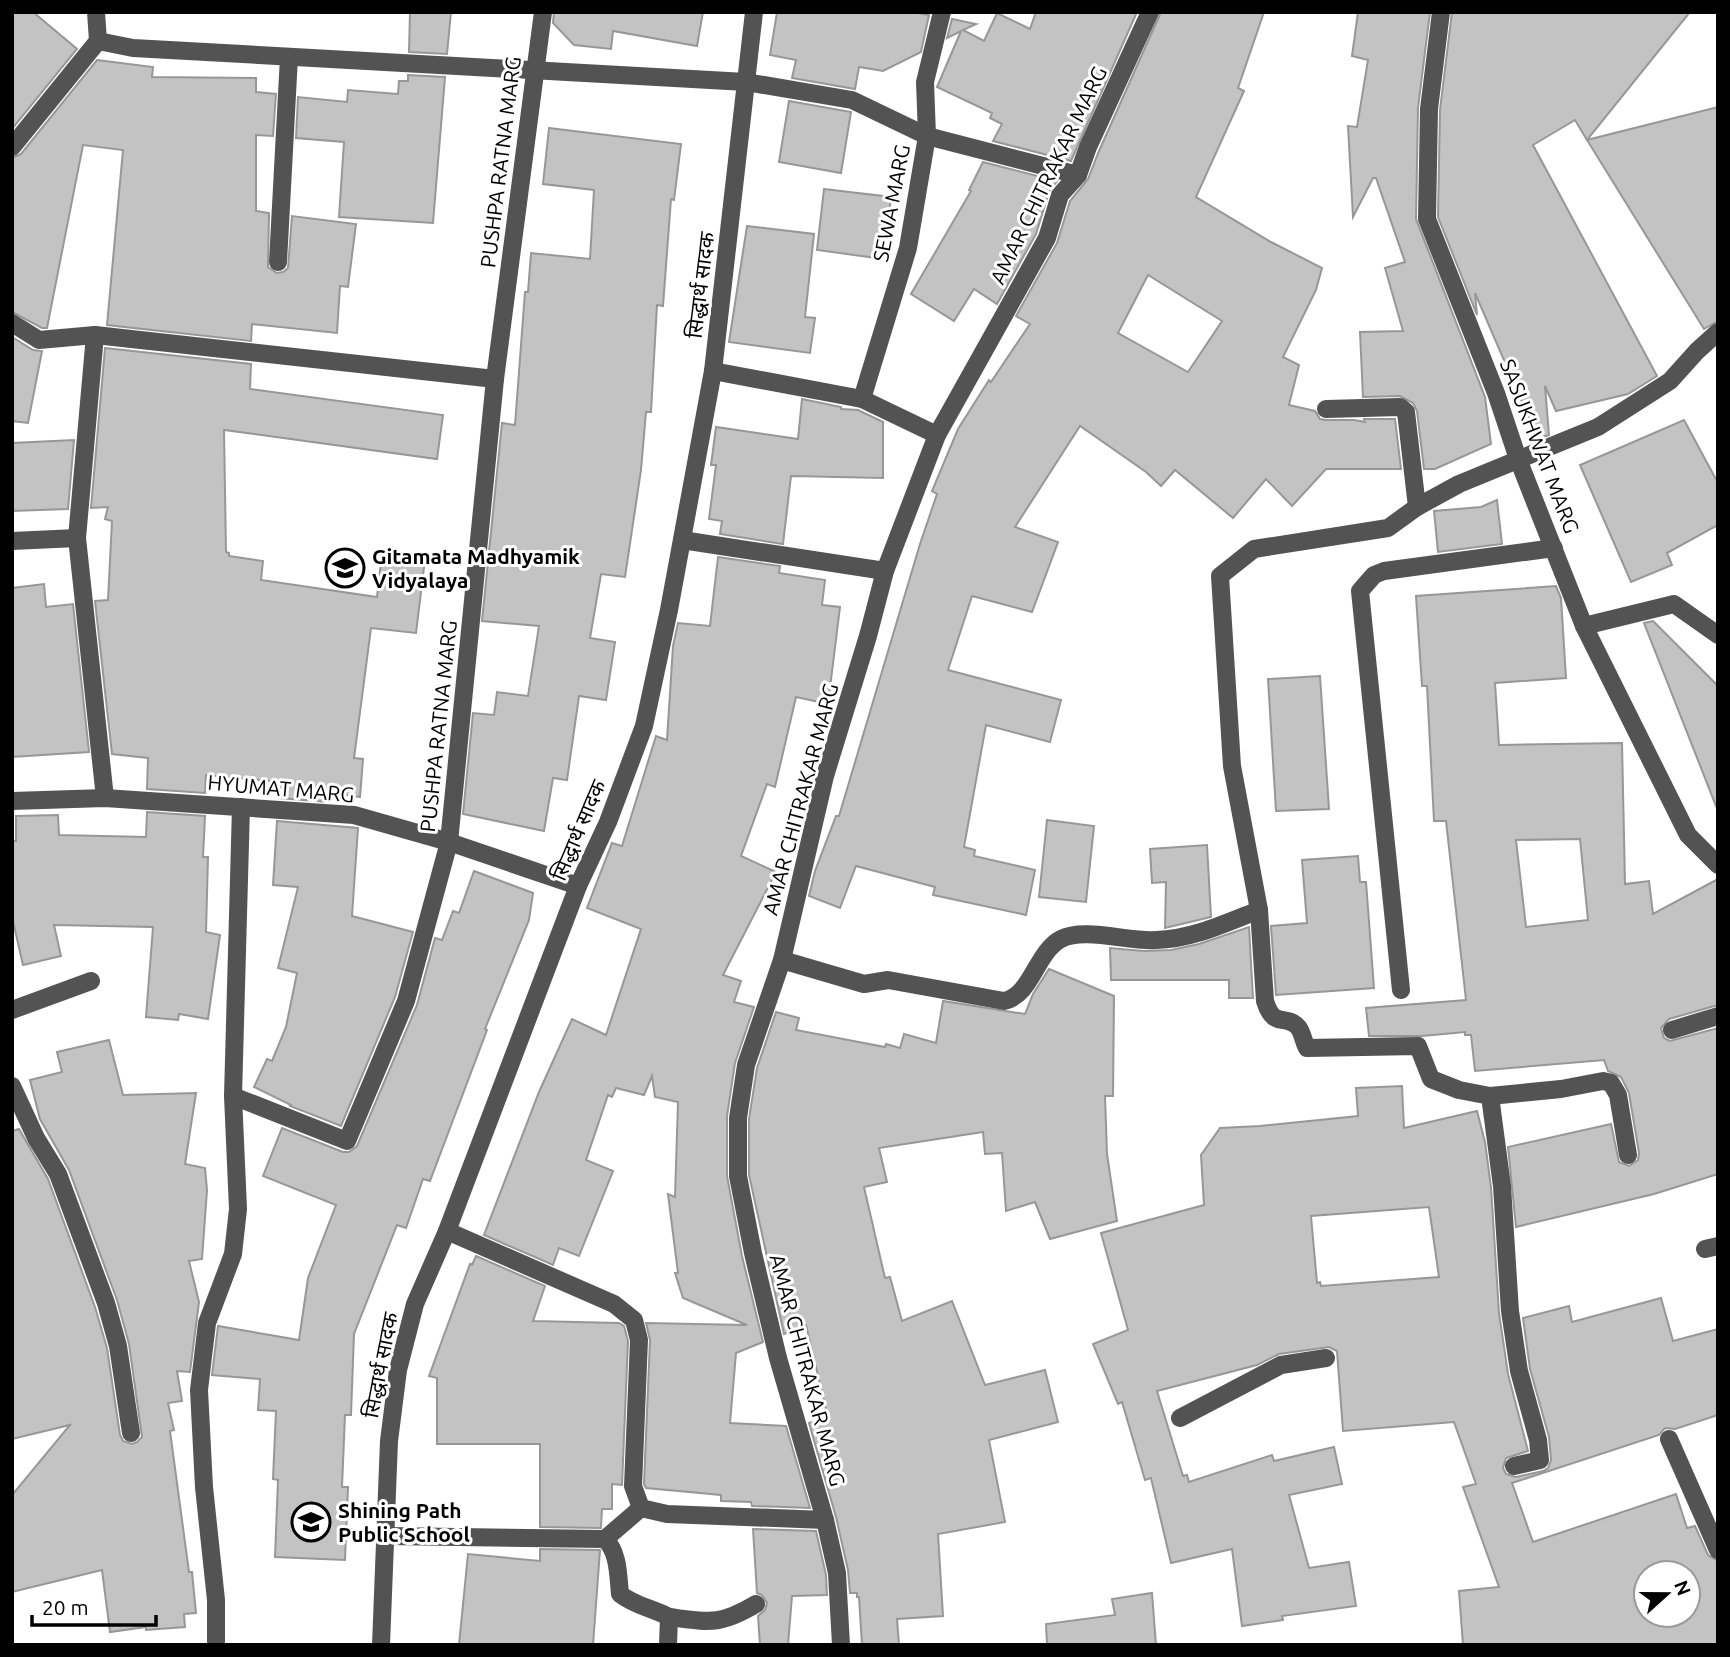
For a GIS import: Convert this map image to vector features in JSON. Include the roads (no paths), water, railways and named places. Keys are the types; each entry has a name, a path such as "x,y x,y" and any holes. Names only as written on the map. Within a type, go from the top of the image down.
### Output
{"street":[{"path":"12,148 98,41 96,12"},
{"name":"PUSHPA RATNA MARG","path":"233,1096 347,1141 406,1001 449,842 495,379 543,12"},
{"name":"सिद्धार्थ सादक","path":"381,1645 389,1441 398,1370 415,1304 447,1231 578,886 608,822 644,726 713,371 754,12"},
{"name":"SEWA MARG","path":"862,399 908,248 927,136 925,82 942,12"},
{"name":"AMAR CHITRAKAR MARG","path":"841,1645 837,1573 825,1520 775,1345 738,1176 738,1118 746,1065 782,960 825,776 885,571 937,435 1047,238 1060,195 1078,175 1088,147 1150,12"},
{"name":"SASUKHWAT MARG","path":"1441,12 1429,109 1427,219 1584,626 1688,835 1718,865"},
{"path":"98,41 133,48 746,82 852,100 927,136 1078,175"},
{"path":"278,262 289,57"},
{"path":"12,323 39,340 95,335 495,379"},
{"path":"1628,1155 1618,1095 1611,1083 1603,1081 1561,1089 1490,1096 1459,1090 1432,1079 1418,1046 1307,1048 1301,1031 1295,1024 1277,1020 1269,1013 1265,1001 1259,910 1232,766 1220,576 1254,549 1388,528 1417,507 1459,484 1598,427 1670,381 1718,332"},
{"path":"95,335 77,538 105,797"},
{"path":"713,371 862,399 937,435"},
{"path":"1326,409 1400,407 1406,412 1417,507"},
{"path":"12,541 77,538"},
{"path":"682,540 885,571"},
{"path":"1401,990 1360,591 1374,575 1384,571 1554,548"},
{"path":"1584,626 1674,604 1718,635"},
{"name":"HYUMAT MARG","path":"12,801 105,797 354,815 449,842 578,886"},
{"path":"216,1645 216,1600 203,1473 199,1390 207,1323 233,1254 238,1209 233,1096 241,807"},
{"path":"782,960 864,984 888,980 1004,1001 1012,999 1022,989 1047,951 1059,940 1073,934 1156,940 1189,935 1259,910"},
{"path":"12,1010 91,981"},
{"path":"1672,1030 1718,1016"},
{"path":"12,1086 36,1138 58,1174 106,1303 118,1346 131,1433"},
{"path":"1490,1096 1502,1186 1510,1311 1521,1381 1538,1440 1540,1460 1514,1466"},
{"path":"447,1231 614,1304 634,1320 639,1340 633,1486 641,1508"},
{"path":"1180,1418 1281,1366 1326,1358"},
{"path":"1669,1438 1718,1550"},
{"path":"641,1508 667,1514 825,1520"},
{"path":"387,1536 605,1539 641,1508"},
{"path":"605,1539 616,1560 620,1594 632,1604 654,1609 669,1617 720,1622 756,1604"},
{"path":"668,1645 669,1617"}],"place":[{"name":"Gitamata Madhyamik Vidyalaya","path":"345,568"},
{"name":"Shining Path Public School","path":"311,1522"}]}
